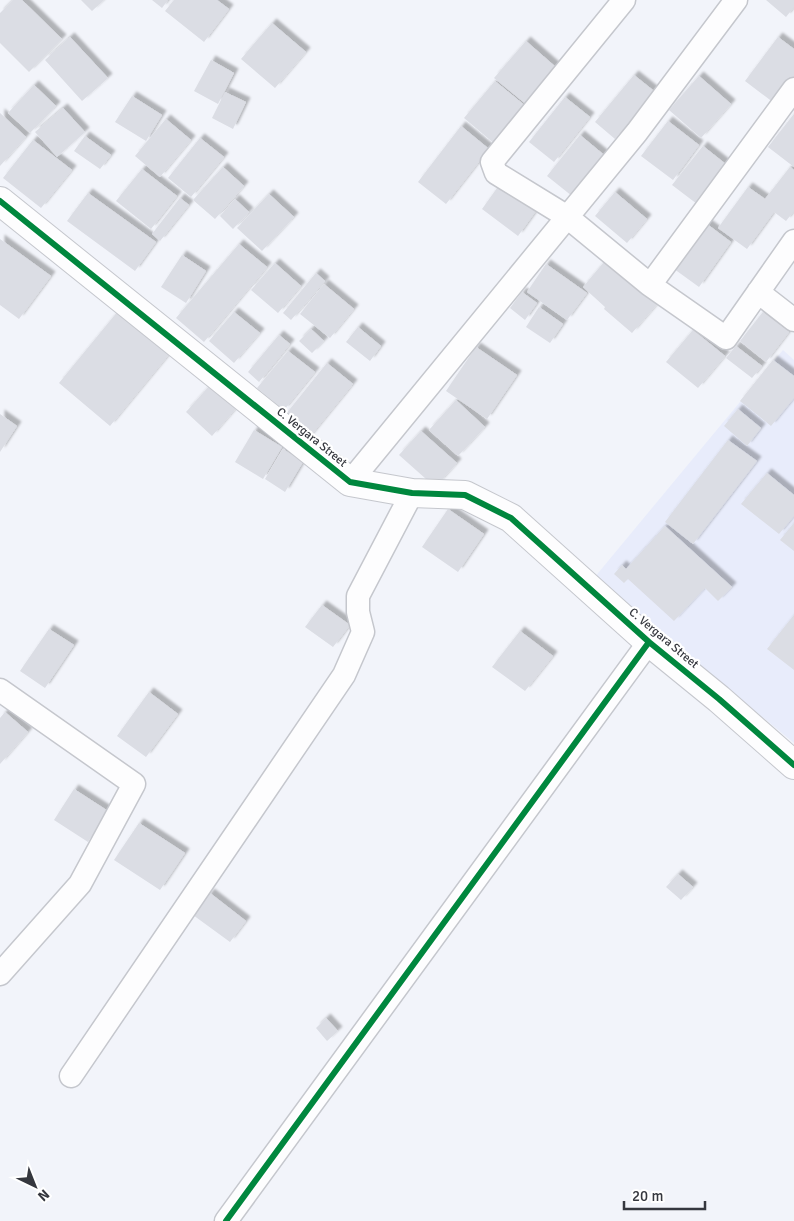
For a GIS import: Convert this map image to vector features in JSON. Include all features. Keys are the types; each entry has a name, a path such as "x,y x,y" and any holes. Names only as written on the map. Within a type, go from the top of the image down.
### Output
{"street":[{"path":"624,0 492,162 496,173 566,216 650,285 726,338 794,241"},
{"path":"350,482 566,216 637,132 736,0"},
{"path":"650,285 794,89"},
{"name":"C. Vergara Street","path":"0,200 350,482 412,493 466,495 511,518 648,642 719,699 794,766"},
{"path":"758,292 794,320"},
{"path":"70,1076 344,675 363,632 358,612 358,596 412,493"},
{"path":"226,1221 648,642"},
{"path":"0,690 134,784 80,884 0,974"}],"shaded area":[{"path":"783,350 794,360 794,743 594,578"}],"building":[{"path":"13,0 22,0 62,39 29,72 0,43 0,13"},
{"path":"81,0 104,0 92,11"},
{"path":"152,0 168,0 162,8"},
{"path":"174,0 217,0 229,9 204,42 165,11"},
{"path":"766,0 794,0 794,7 786,17"},
{"path":"272,23 306,52 275,88 241,59"},
{"path":"70,37 108,78 82,101 45,60"},
{"path":"778,37 794,49 794,85 778,106 745,81"},
{"path":"526,41 558,69 527,105 494,78"},
{"path":"211,60 234,73 218,104 194,91"},
{"path":"634,75 654,91 615,139 595,122"},
{"path":"699,76 731,104 701,138 669,110"},
{"path":"495,81 528,108 496,145 464,118"},
{"path":"34,85 56,106 30,133 8,113"},
{"path":"225,92 246,102 233,129 212,118"},
{"path":"132,96 162,115 146,141 115,122"},
{"path":"565,97 590,117 554,162 529,142"},
{"path":"63,108 85,132 57,157 35,132"},
{"path":"0,113 26,137 0,166"},
{"path":"794,114 794,167 768,147"},
{"path":"166,119 191,140 160,177 135,156"},
{"path":"668,121 699,145 673,180 641,156"},
{"path":"461,126 489,149 446,204 418,182"},
{"path":"580,135 609,159 577,200 547,176"},
{"path":"85,136 111,155 100,169 74,151"},
{"path":"200,138 224,157 191,197 168,178"},
{"path":"33,140 72,170 41,208 3,178"},
{"path":"703,146 732,169 701,207 672,185"},
{"path":"223,167 244,186 215,219 193,200"},
{"path":"790,167 794,170 794,211 786,221 774,212 747,249 718,228 748,187 765,199"},
{"path":"142,169 177,196 151,229 116,201"},
{"path":"500,184 536,211 518,236 482,209"},
{"path":"615,192 647,219 627,243 595,216"},
{"path":"88,193 156,242 135,271 67,221"},
{"path":"269,194 294,217 262,251 237,228"},
{"path":"180,198 189,205 160,241 152,234"},
{"path":"235,199 249,212 233,229 220,216"},
{"path":"703,221 731,242 699,287 670,266"},
{"path":"0,239 51,276 19,319 0,305"},
{"path":"239,244 267,267 204,342 176,318"},
{"path":"182,255 206,271 186,303 161,287"},
{"path":"605,261 659,302 632,333 604,309 605,307 583,287"},
{"path":"275,263 301,286 278,313 251,290"},
{"path":"546,264 587,293 567,320 527,292"},
{"path":"316,273 325,281 291,320 283,313"},
{"path":"324,284 354,309 330,338 300,314"},
{"path":"522,292 537,303 525,320 510,308"},
{"path":"539,307 563,324 550,343 526,327"},
{"path":"119,310 171,352 110,426 59,383"},
{"path":"234,312 260,333 234,363 209,341"},
{"path":"763,312 789,332 766,362 740,341"},
{"path":"358,327 381,346 370,361 346,342"},
{"path":"311,329 324,341 312,353 299,341"},
{"path":"693,330 725,356 698,388 666,362"},
{"path":"279,335 290,344 259,382 248,372"},
{"path":"736,346 762,366 752,378 726,358"},
{"path":"476,347 517,375 487,419 446,391"},
{"path":"288,351 315,372 284,410 257,388"},
{"path":"773,360 794,376 794,398 771,426 740,401"},
{"path":"327,363 353,384 308,439 282,419"},
{"path":"212,383 238,406 212,436 186,412"},
{"path":"456,400 485,427 458,456 429,430"},
{"path":"738,409 761,428 747,446 724,426"},
{"path":"0,414 17,426 0,452"},
{"path":"254,430 282,447 263,479 235,462"},
{"path":"421,431 457,463 435,487 399,455"},
{"path":"728,440 757,461 693,544 665,522"},
{"path":"283,449 303,462 285,492 265,479"},
{"path":"767,473 794,495 794,516 779,534 741,504"},
{"path":"448,509 484,534 458,572 422,547"},
{"path":"794,523 794,551 780,540"},
{"path":"665,526 732,587 718,601 705,588 674,621 628,579 624,583 614,574 622,565 626,569"},
{"path":"322,605 350,625 333,647 305,627"},
{"path":"794,615 794,670 767,649"},
{"path":"49,629 74,645 45,688 20,671"},
{"path":"520,631 553,656 525,691 492,667"},
{"path":"149,692 178,714 146,757 117,736"},
{"path":"5,712 28,732 0,764 0,718"},
{"path":"74,789 108,811 88,842 54,820"},
{"path":"139,823 185,853 160,890 114,860"},
{"path":"678,874 693,887 681,900 666,887"},
{"path":"210,893 246,921 230,942 193,915"},
{"path":"326,1018 338,1031 327,1041 316,1028"}],"cycle path":[{"path":"0,201 350,482 412,493 465,495 511,518 649,642 719,699 794,765"},
{"path":"226,1221 649,642"}]}
